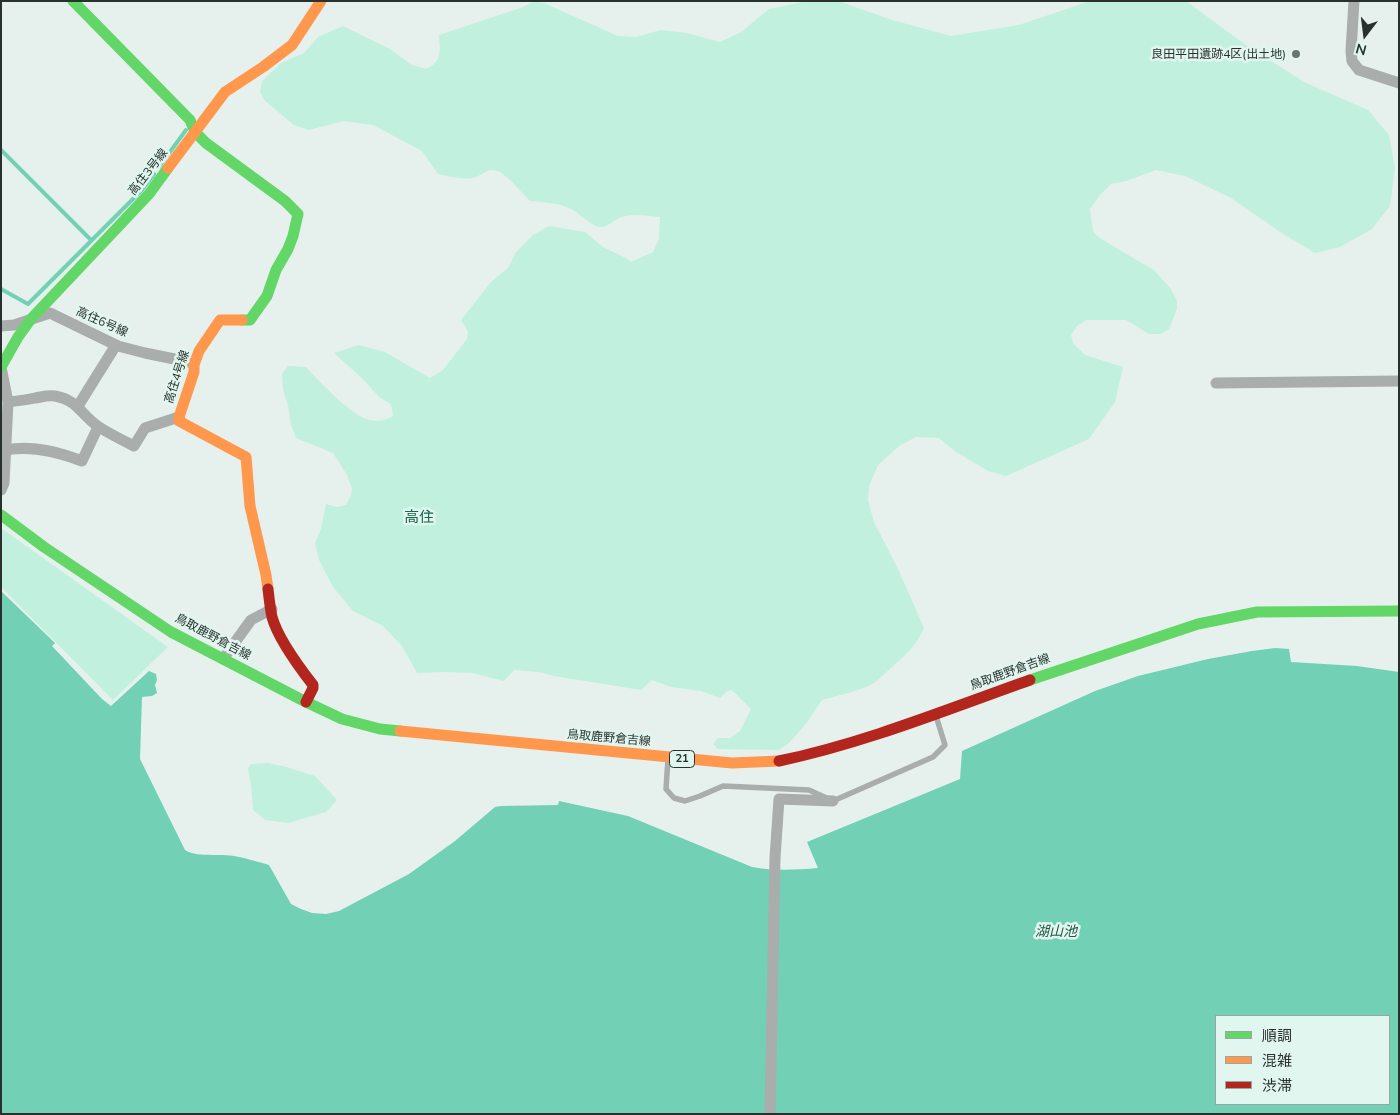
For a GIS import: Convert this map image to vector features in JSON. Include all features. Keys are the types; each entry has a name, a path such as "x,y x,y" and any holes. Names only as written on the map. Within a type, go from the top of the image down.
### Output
{"main road":[{"path":"73,1 190,120 196,132"},
{"name":"高住3号線","path":"1,367 31,319 149,194 226,92 263,68 292,45 321,1"},
{"name":"高住4号線","path":"196,132 206,143 285,201 298,214 293,236 276,270 267,296 250,320 220,320 203,343 194,364 194,372 179,421 246,457 250,506 266,575 272,617 295,661 313,685 306,702"},
{"name":"鳥取鹿野倉吉線","path":"1,515 44,547 171,632 306,702 342,718 380,728 732,763 780,761 827,750 1198,624 1256,612 1399,611"}],"street":[{"path":"1354,1 1350,51 1352,61 1359,70 1399,83"},
{"name":"高住6号線","path":"1,326 14,325 50,313 116,345 194,364"},
{"path":"78,406 116,345"},
{"path":"1,367 8,397 4,483 1,490"},
{"path":"1216,383 1399,381"},
{"path":"8,402 55,396 72,402 98,426 134,446 145,428 179,417"},
{"path":"6,450 38,449 82,461 98,426"},
{"path":"223,659 251,620 272,609"},
{"path":"770,1114 779,799 833,802"}],"lane":[{"path":"668,757 666,789 674,798 685,801 722,786 809,790 833,802 933,757 945,745 935,714"}],"shaded area":[{"path":"807,1 838,1 892,20 951,36 1019,25 1090,1 1186,1 1243,43 1304,82 1368,110 1389,135 1395,168 1390,206 1372,229 1340,247 1315,253 1283,234 1231,198 1185,176 1156,170 1126,181 1111,184 1090,209 1093,232 1154,270 1171,289 1177,301 1177,309 1169,329 1161,334 1149,334 1126,320 1086,320 1077,326 1071,335 1073,343 1085,355 1123,367 1115,402 1089,439 1006,476 988,471 956,452 939,438 916,437 899,446 878,465 869,486 868,500 874,522 899,571 924,628 911,649 878,680 859,690 822,700 805,725 789,743 779,750 718,749 713,744 718,738 730,738 740,731 751,709 732,690 727,691 720,698 701,691 671,687 652,680 641,690 539,672 514,670 504,681 472,673 417,673 402,646 383,626 353,611 333,587 319,560 315,543 321,529 326,504 337,507 346,505 352,488 347,475 333,453 296,438 283,390 282,374 288,366 306,367 354,412 370,420 388,419 393,416 391,404 379,397 363,379 334,353 359,345 385,352 430,378 443,370 467,339 468,331 461,320 491,282 508,268 516,252 533,235 549,226 585,232 603,247 631,262 653,252 659,239 660,217 631,215 619,218 604,227 597,226 566,207 530,201 510,180 498,171 491,170 473,178 455,178 438,174 422,151 373,125 343,121 309,130 294,125 265,101 260,92 262,81 281,63 304,53 318,37 343,26 390,49 412,65 426,69 438,59 440,51 439,35 533,2 544,3 618,36 636,37 661,30 687,33 720,42 741,32 769,9"},
{"path":"1,528 168,647 113,700 1,587"},
{"path":"268,763 315,776 337,800 326,812 288,823 265,820 253,810 248,768 251,764"}],"water":[{"name":"湖山池","path":"1,591 55,643 52,646 102,699 111,706 149,671 156,674 157,680 155,685 157,693 152,696 142,697 140,759 185,850 202,855 234,856 269,865 291,904 312,913 326,914 339,911 409,874 455,841 495,807 558,805 559,801 628,816 752,867 785,870 818,868 807,842 960,779 962,751 1095,691 1138,676 1208,659 1275,648 1289,649 1291,662 1357,666 1399,672 1399,1114 1,1114"}],"waterway":[{"path":"159,167 186,130"},
{"path":"1,150 91,240"},
{"path":"1,289 28,304 142,190 154,174"}],"traffic: fast":[{"path":"73,1 190,120 195,132 206,143 285,201 298,214 293,236 276,270 267,296 250,320 242,320"},
{"path":"1,367 31,319 149,194 168,168"},
{"path":"1,515 44,547 171,632 342,719 380,729 400,731"},
{"path":"1030,680 1198,624 1257,612 1399,611"}],"traffic: slow":[{"path":"168,168 225,92 292,45 321,1"},
{"path":"242,320 220,320 199,351 179,421 246,457 250,506 268,589"},
{"path":"400,731 732,763 779,761"}],"traffic: jam":[{"path":"268,589 275,626 295,661 313,685 306,702"},
{"path":"779,761 811,754 875,735 1030,680"}],"place":[{"name":"良田平田遺跡4区(出土地)","path":"1296,54"}],"district":[{"name":"高住","path":"419,517"}]}
